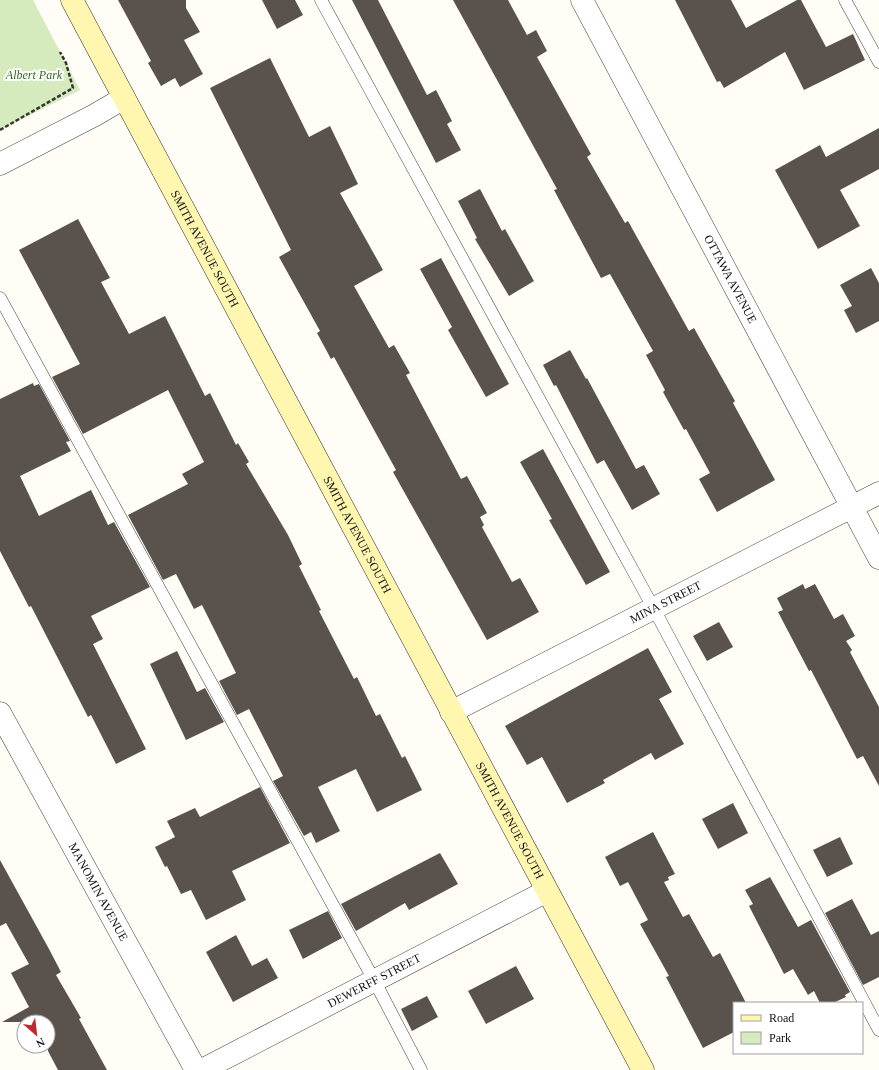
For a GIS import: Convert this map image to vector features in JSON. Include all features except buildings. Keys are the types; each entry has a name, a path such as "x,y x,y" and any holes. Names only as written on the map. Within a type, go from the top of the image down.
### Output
{"main road":[{"name":"SMITH AVENUE SOUTH","path":"72,0 643,1070"}],"street":[{"name":"OTTAWA AVENUE","path":"582,0 879,558"},
{"path":"0,164 95,115 124,98"},
{"name":"MINA STREET","path":"451,712 879,493"},
{"name":"MANOMIN AVENUE","path":"0,713 196,1070"},
{"name":"DEWERFF STREET","path":"202,1070 547,891"}],"lane":[{"path":"321,0 654,609 879,1030"},
{"path":"845,0 879,62"},
{"path":"0,298 374,980 421,1070"}],"path":[{"path":"0,130 72,88 66,63 60,52"}],"green space":[{"name":"Albert Park","path":"0,0 33,0 80,90 0,130"}]}
